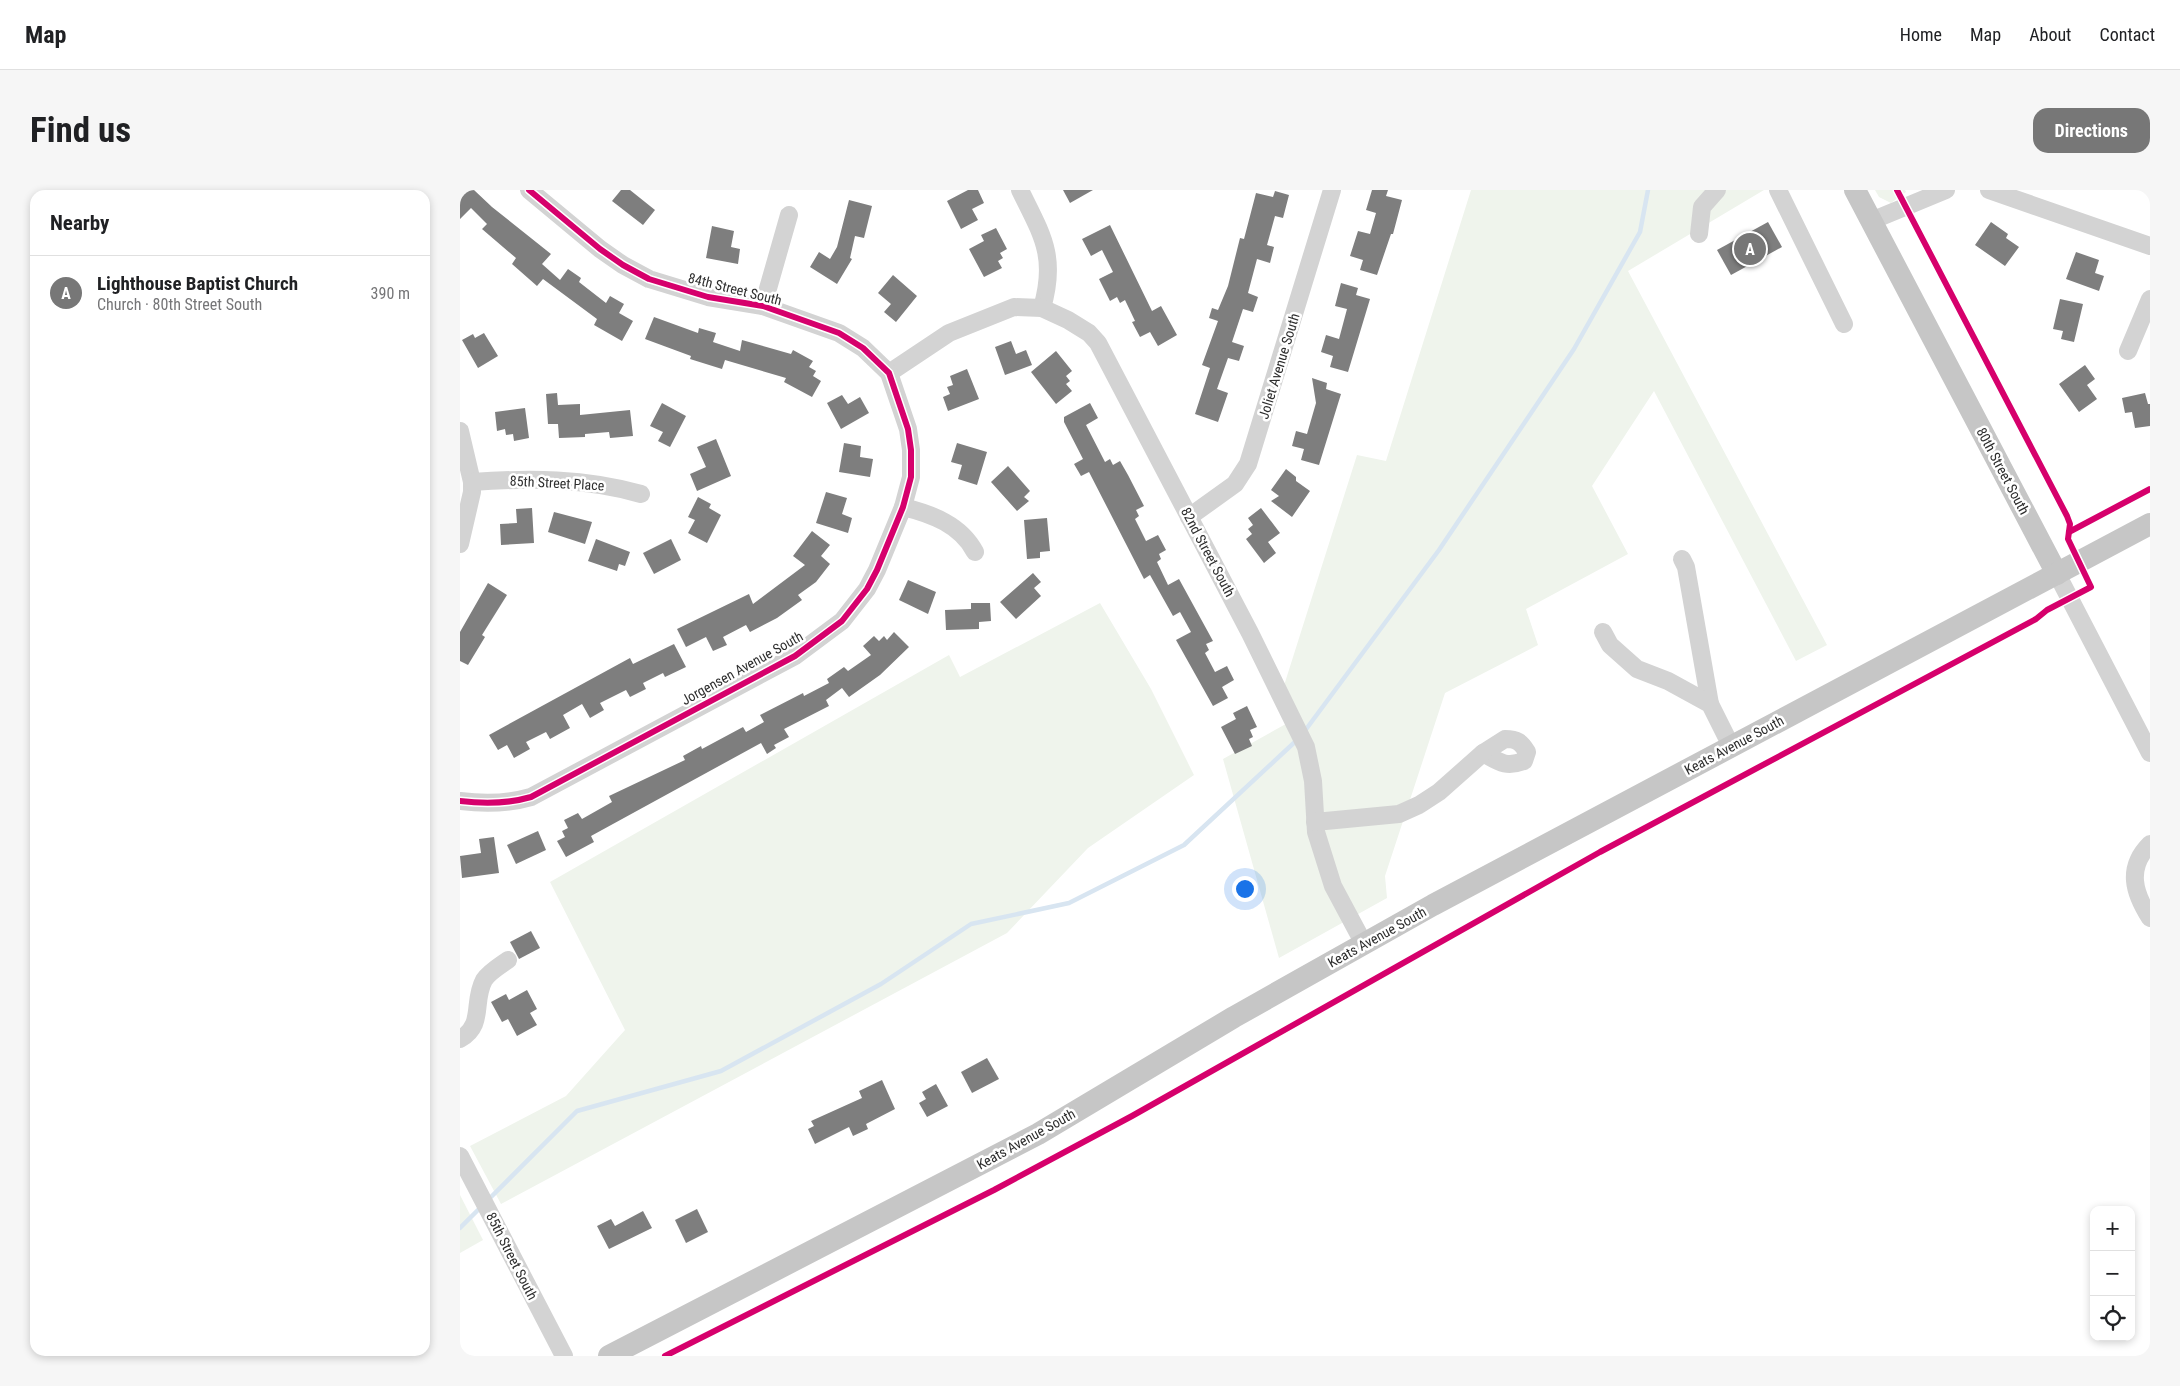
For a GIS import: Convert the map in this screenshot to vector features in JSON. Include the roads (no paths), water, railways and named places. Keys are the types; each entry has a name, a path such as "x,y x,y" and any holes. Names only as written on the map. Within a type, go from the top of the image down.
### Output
{"main road":[{"name":"80th Street South","path":"1855,190 2057,574"},
{"name":"Keats Avenue South","path":"609,1356 1038,1134 1234,1016 1364,944 1731,746 2150,524"}],"street":[{"name":"84th Street South","path":"529,190 600,249 623,265 649,278 708,297 763,306 839,333 863,348 889,373"},
{"path":"889,373 949,333 1014,307 1042,308 1047,290 1048,251 1043,236 1020,190"},
{"name":"Joliet Avenue South","path":"1189,517 1235,484 1248,464 1332,190"},
{"path":"1699,234 1702,207 1717,190"},
{"path":"1778,190 1844,324"},
{"path":"1871,221 1946,190"},
{"path":"1989,190 2150,246"},
{"path":"763,306 789,215"},
{"path":"2128,351 2150,299"},
{"name":"82nd Street South","path":"1042,308 1068,320 1089,334 1098,343 1250,633 1306,747 1313,781 1316,832 1333,886 1364,944"},
{"name":"Jorgensen Avenue South","path":"460,801 516,802 531,797 795,656 842,621 867,589 903,507 910,476 911,450 908,429 889,373"},
{"path":"460,431 472,482 472,492 460,544"},
{"name":"85th Street Place","path":"472,482 524,478 590,482 641,494"},
{"path":"903,507 926,513 943,521 970,543 975,552"},
{"path":"1682,559 1686,568 1710,704 1731,746"},
{"name":"80th Street South","path":"2057,574 2150,753"},
{"path":"1603,632 1610,645 1637,669 1668,681 1710,704"},
{"path":"1315,822 1398,814 1419,805 1439,792 1483,752"},
{"path":"2150,844 2137,867 2134,881 2139,901 2150,918"},
{"path":"460,1039 470,1033 474,1026 481,987 485,978 508,960"},
{"name":"85th Street South","path":"460,1156 564,1356"}],"waterway":[{"path":"1304,732 1439,550 1574,349 1640,232 1648,190"},
{"path":"488,1200 577,1111 721,1071 881,984 971,924 1069,903 1184,845 1297,740"},
{"path":"460,1228 482,1206"}],"place":[{"name":"Lighthouse Baptist Church","path":"1750,249"}]}
